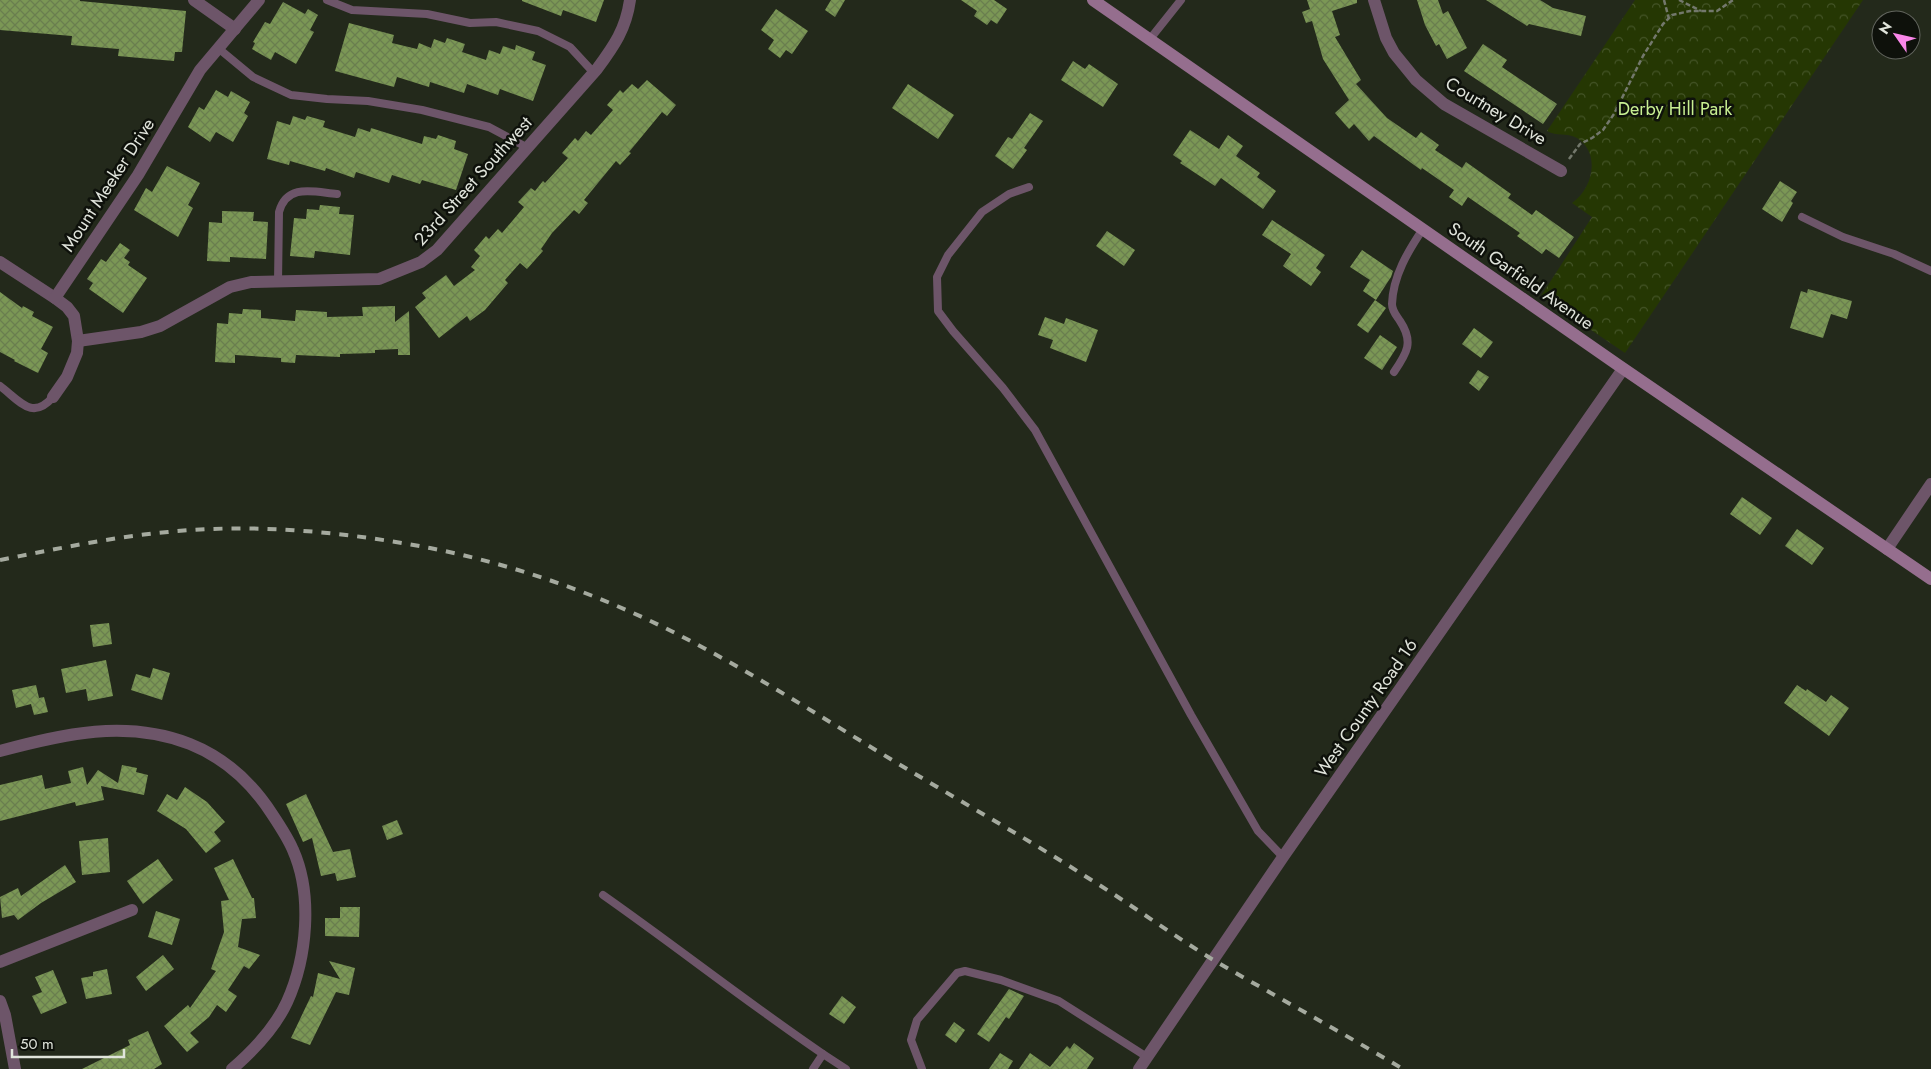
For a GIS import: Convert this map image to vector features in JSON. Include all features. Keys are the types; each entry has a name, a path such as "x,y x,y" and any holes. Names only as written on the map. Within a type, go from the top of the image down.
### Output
{"street":[{"path":"194,0 235,29"},
{"name":"Mount Meeker Drive","path":"55,298 138,176 200,70 259,0"},
{"name":"23rd Street Southwest","path":"78,341 141,332 160,326 230,287 251,282 379,279 421,262 437,250 594,73 617,42 628,13 630,0"},
{"name":"South Garfield Avenue","path":"1093,0 1931,579"},
{"name":"Courtney Drive","path":"1374,0 1386,38 1394,53 1416,80 1444,104 1561,171"},
{"path":"0,262 55,298 67,307 74,316 78,341 77,353 72,368 53,397"},
{"name":"West County Road 16","path":"1139,1069 1283,857 1623,368"},
{"path":"1887,549 1931,484"},
{"path":"0,751 42,739 104,730 168,738 197,747 223,762 238,774 264,802 294,851 303,882 306,911 304,938 295,982 287,1003 261,1041 232,1069"},
{"path":"0,962 132,910"},
{"path":"0,1001 5,1015 14,1069"}],"lane":[{"path":"327,0 352,10 427,14 470,23 496,22 538,31 570,48 594,73"},
{"path":"1150,39 1181,0"},
{"path":"218,48 253,77 291,95 368,101 422,110 489,126 528,148"},
{"path":"1029,187 1009,194 982,212 948,255 937,277 938,311 1003,388 1035,430 1196,724 1258,831 1283,857"},
{"path":"278,282 279,212 281,204 292,193 337,194"},
{"path":"1802,217 1843,237 1894,254 1931,271"},
{"path":"1394,372 1405,355 1409,341 1402,323 1393,311 1394,289 1409,250 1423,229"},
{"path":"0,386 26,406 35,410 41,408 53,397"},
{"path":"603,895 683,952 774,1021 846,1069"},
{"path":"922,1069 911,1040 917,1020 957,973 965,971 1001,980 1059,1001 1147,1057"},
{"path":"813,1069 823,1054"}],"path":[{"path":"1664,0 1669,19"},
{"path":"1679,0 1702,11"},
{"path":"1561,171 1580,144 1604,130 1628,89 1643,56 1663,24 1672,15 1690,11 1717,11 1733,0"}],"green space":[{"name":"Derby Hill Park","path":"1635,0 1863,0 1625,353 1541,296 1592,217 1572,203 1585,189 1589,180 1592,161 1585,145 1577,138 1569,135 1554,134 1547,131"}],"building":[{"path":"0,0 80,0 186,11 182,52 175,52 174,61 118,56 119,49 71,45 72,36 0,30"},
{"path":"522,0 604,0 596,22 563,10 561,16"},
{"path":"831,0 845,0 835,17 825,10"},
{"path":"961,0 994,0 1007,9 997,24 991,20 987,25 974,16 977,11"},
{"path":"1307,0 1357,0 1357,3 1332,11 1340,35 1335,37 1361,80 1356,84 1387,118 1416,138 1421,132 1439,145 1435,150 1462,168 1466,162 1511,194 1508,198 1532,215 1536,210 1574,237 1559,258 1546,249 1542,254 1517,236 1520,233 1468,197 1462,206 1449,197 1454,190 1422,168 1421,170 1374,136 1369,141 1354,124 1349,129 1335,113 1349,100 1323,59 1312,21 1306,23 1302,12 1310,9"},
{"path":"1417,0 1438,0 1443,14 1448,11 1467,48 1447,59 1439,44 1436,46 1425,25"},
{"path":"1486,0 1540,0 1553,8 1586,16 1581,36 1529,24 1527,26"},
{"path":"283,2 305,14 308,9 318,15 310,30 314,32 296,64 275,52 271,60 252,49 255,43 253,42 265,22 270,24"},
{"path":"776,9 808,31 792,54 786,50 780,58 768,49 774,40 761,30"},
{"path":"349,23 394,35 392,43 417,49 419,43 431,48 434,39 445,43 447,38 465,44 462,52 486,60 489,50 500,54 503,46 515,50 516,45 535,52 532,60 546,65 533,101 500,89 498,95 467,84 464,93 430,82 429,87 397,77 394,87 335,71"},
{"path":"1483,44 1507,60 1502,67 1557,104 1543,124 1464,71"},
{"path":"1073,61 1085,69 1089,64 1118,84 1103,107 1061,80"},
{"path":"647,80 676,105 667,116 662,112 620,165 616,161 584,200 588,203 579,214 574,210 552,233 541,249 543,251 527,269 520,263 505,280 508,283 485,310 470,321 467,316 439,338 415,307 426,298 422,293 446,275 454,286 475,270 471,267 480,256 474,250 486,236 489,239 498,229 502,233 524,207 518,202 531,188 535,191 543,181 545,183 568,158 562,153 575,138 578,141 586,131 591,135 613,110 607,105 620,90 623,93 632,84 638,89"},
{"path":"908,84 954,115 938,139 892,108"},
{"path":"216,90 228,97 231,91 250,102 244,113 248,116 233,142 216,132 210,142 188,127 199,107 204,110"},
{"path":"1030,113 1043,121 1024,148 1027,150 1013,169 995,156 1008,137 1012,139"},
{"path":"293,116 305,120 307,116 325,121 323,127 355,137 358,128 370,132 371,128 422,144 424,136 436,139 438,135 456,141 454,149 468,154 456,190 422,180 420,184 392,175 389,183 356,172 354,178 326,168 325,171 290,161 289,165 267,159 277,121 290,125"},
{"path":"1190,130 1219,149 1228,135 1243,146 1236,156 1260,173 1257,177 1276,191 1263,209 1221,178 1215,186 1180,163 1182,161 1173,155"},
{"path":"167,166 200,183 188,205 193,208 178,237 134,210 146,188 152,192"},
{"path":"1780,181 1797,192 1782,222 1762,209"},
{"path":"320,205 340,207 339,214 354,215 350,255 315,251 314,258 290,256 294,218 306,219 307,209 319,210"},
{"path":"222,211 254,212 253,221 268,222 266,259 230,257 230,262 207,261 209,222 222,223"},
{"path":"1272,220 1325,255 1316,268 1321,272 1311,286 1283,266 1291,254 1262,235"},
{"path":"1107,231 1135,250 1124,266 1096,246"},
{"path":"120,243 130,250 124,258 130,262 128,265 147,278 123,313 89,289 93,283 87,279 101,259 106,262"},
{"path":"1362,250 1393,271 1376,300 1363,291 1370,280 1350,267"},
{"path":"1808,289 1852,301 1847,319 1831,314 1823,338 1790,328 1801,291 1807,293"},
{"path":"0,292 22,308 23,306 34,312 32,316 53,327 41,349 48,353 38,373 0,352"},
{"path":"1375,300 1386,308 1368,333 1357,325"},
{"path":"395,306 395,322 409,311 410,355 398,355 398,349 375,350 375,353 340,354 340,357 296,355 295,363 281,362 281,358 235,355 235,363 215,362 217,323 228,324 229,313 242,314 243,309 261,310 261,318 295,321 296,310 327,312 327,317 363,316 362,307"},
{"path":"1045,317 1064,324 1066,318 1098,330 1086,362 1050,348 1053,340 1038,335"},
{"path":"1474,328 1493,342 1481,358 1462,344"},
{"path":"1380,335 1397,347 1382,370 1364,358"},
{"path":"1478,370 1489,377 1479,391 1469,383"},
{"path":"1742,497 1772,518 1760,535 1730,514"},
{"path":"1797,529 1824,548 1812,565 1785,546"},
{"path":"109,623 112,644 93,647 90,625"},
{"path":"106,660 113,696 88,701 86,689 66,693 61,669"},
{"path":"153,668 170,673 162,700 131,690 136,674 150,678"},
{"path":"36,685 39,698 44,697 48,712 34,715 31,704 16,708 12,690"},
{"path":"1797,685 1806,691 1807,689 1826,702 1831,695 1849,708 1829,736 1784,703"},
{"path":"122,765 137,768 136,772 148,775 144,795 101,786 104,800 76,806 75,802 0,821 0,785 42,775 45,789 71,783 68,771 83,767 87,785 98,770 118,783"},
{"path":"185,787 207,802 225,822 214,832 221,841 206,853 186,829 157,811 167,794 177,800"},
{"path":"306,794 333,852 350,849 356,877 337,881 335,873 321,876 312,838 303,842 286,804"},
{"path":"397,820 403,834 387,840 382,826"},
{"path":"108,838 110,872 82,875 79,841"},
{"path":"158,859 173,880 143,904 127,881"},
{"path":"233,859 252,898 254,898 256,918 242,919 238,947 260,955 249,969 244,966 228,990 237,996 226,1012 217,1005 209,1017 190,1033 199,1042 187,1052 164,1026 188,1005 190,1008 216,971 211,969 224,932 221,901 229,900 214,868"},
{"path":"65,865 76,882 41,903 18,920 14,915 2,918 0,897 18,888 21,896"},
{"path":"340,907 360,907 359,937 325,936 325,918 340,918"},
{"path":"156,911 180,919 172,945 148,937"},
{"path":"163,955 174,969 146,991 136,977"},
{"path":"329,961 355,968 349,995 336,992 310,1045 291,1038 311,996 313,997 318,973 340,979"},
{"path":"107,969 112,994 86,999 81,978 93,976 93,972"},
{"path":"53,970 67,1003 41,1014 32,996 42,992 35,977"},
{"path":"1009,989 1024,996 1009,1019 1006,1017 989,1042 977,1034"},
{"path":"842,996 856,1007 844,1024 829,1014"},
{"path":"954,1022 965,1030 956,1043 945,1035"},
{"path":"148,1031 162,1064 154,1069 82,1069 130,1045 128,1040"},
{"path":"1074,1043 1094,1058 1087,1069 1019,1069 1030,1053 1050,1067 1067,1046 1070,1049"},
{"path":"1000,1053 1013,1061 1008,1069 989,1069"}],"railway":[{"path":"0,560 147,534 201,529 267,529 365,537 430,548 526,572 589,594 649,620 738,667 1064,863 1215,961 1403,1069"}]}
